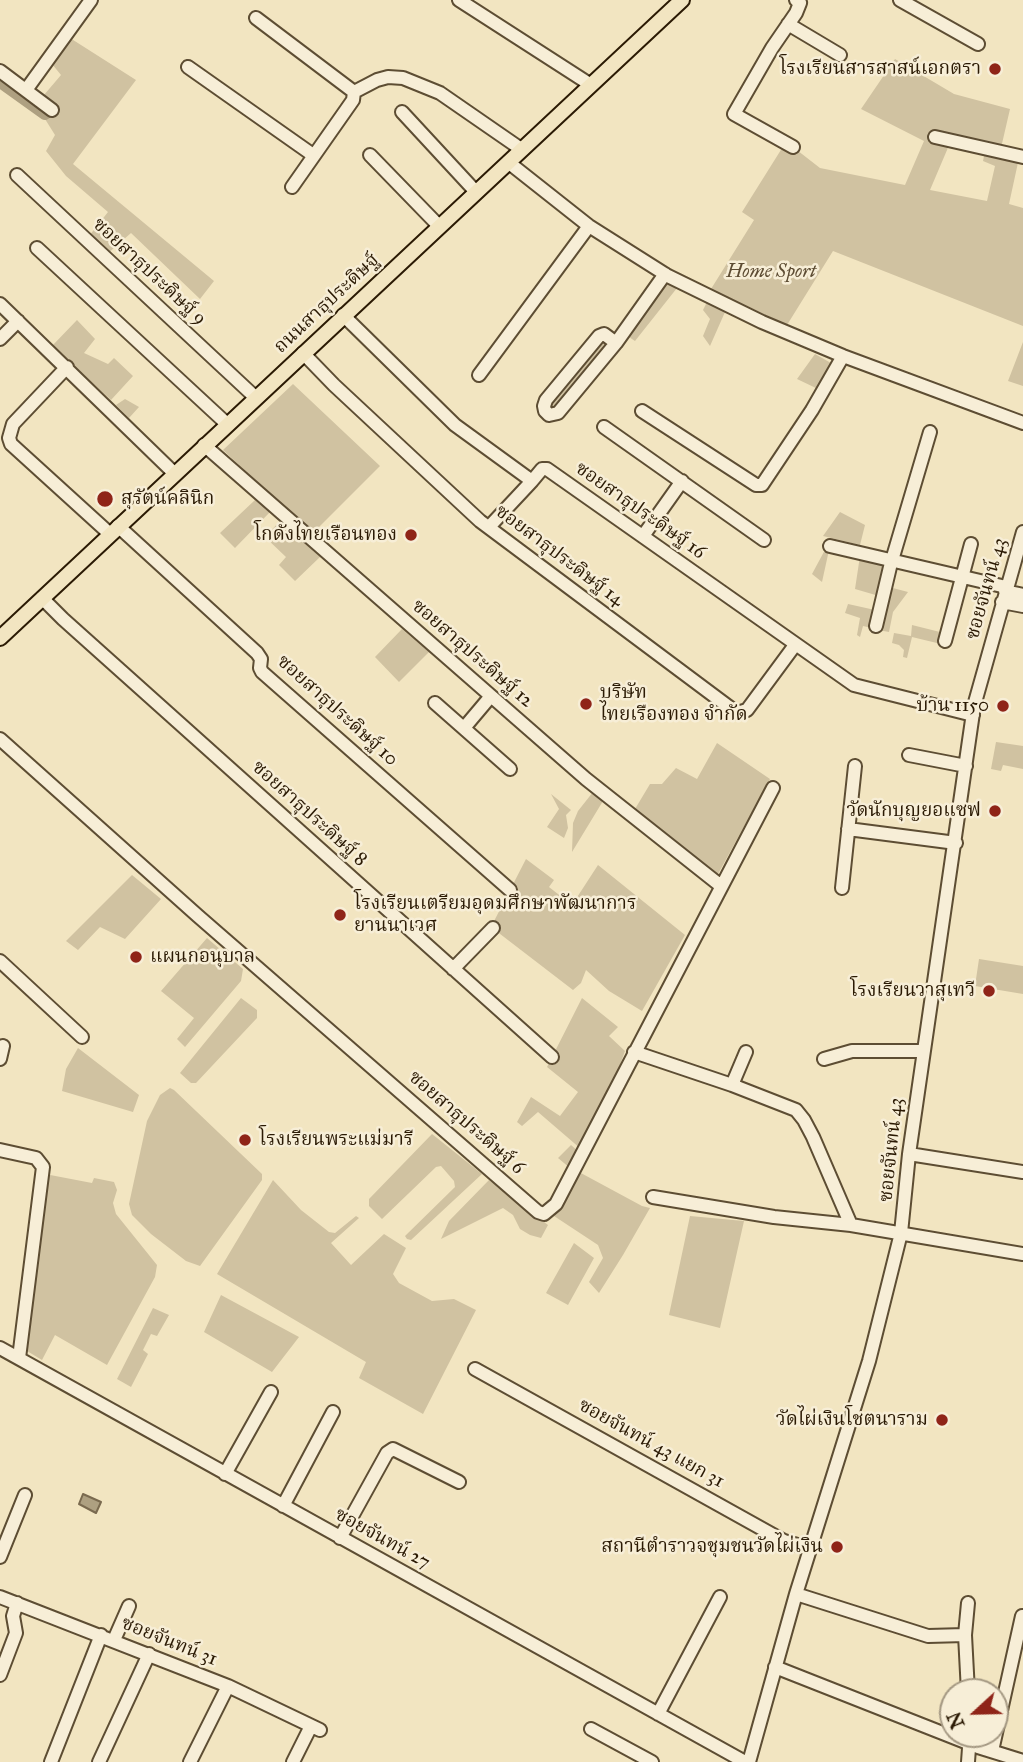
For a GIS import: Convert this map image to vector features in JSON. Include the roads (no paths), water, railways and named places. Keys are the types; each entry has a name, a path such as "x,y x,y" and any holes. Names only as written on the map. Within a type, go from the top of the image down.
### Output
{"main road":[{"name":"ถนนสาธุประดิษฐ์","path":"0,638 682,0"}],"street":[{"path":"26,90 91,0"},
{"path":"460,0 591,85"},
{"path":"793,147 734,114 800,6 796,0"},
{"path":"900,0 978,44"},
{"path":"256,18 354,92"},
{"path":"788,24 840,55"},
{"path":"188,67 313,155"},
{"path":"0,71 52,110"},
{"path":"354,92 377,80 388,77 403,78 440,93 521,149"},
{"path":"292,187 353,100 354,92"},
{"path":"402,112 475,192"},
{"path":"935,137 1023,157"},
{"path":"370,155 439,226"},
{"path":"508,162 589,226 665,274 762,322 843,356 1023,422"},
{"name":"ซอยสาธุประดิษฐ์ 9","path":"17,175 255,397"},
{"path":"479,375 589,226"},
{"path":"37,248 227,424"},
{"path":"616,342 604,334 599,336 546,400 544,407 549,415 558,413 616,342 665,274"},
{"path":"0,304 174,473"},
{"path":"343,315 455,425 531,481 489,527"},
{"path":"0,339 18,321"},
{"name":"ซอยสาธุประดิษฐ์ 14","path":"303,353 415,462 489,527 737,713 747,710 795,645"},
{"path":"642,411 756,485 762,485 812,410 843,356"},
{"name":"ซอยสาธุประดิษฐ์ 10","path":"66,367 13,424 9,438 11,444 257,653 261,659 262,672 510,890"},
{"path":"604,427 764,540"},
{"path":"876,626 892,559 930,432"},
{"name":"ซอยสาธุประดิษฐ์ 12","path":"205,445 586,779 720,886"},
{"name":"ซอยสาธุประดิษฐ์ 16","path":"531,481 542,469 547,469 854,685 973,715"},
{"path":"643,536 682,481"},
{"name":"ซอยจันทน์ 43","path":"747,1762 869,1361 901,1233 923,1051 973,715 1004,593 1023,532"},
{"path":"945,641 971,544"},
{"path":"830,546 963,576 1004,593 1023,606"},
{"path":"1004,593 1023,595"},
{"name":"ซอยสาธุประดิษฐ์ 8","path":"43,598 63,620 552,1057"},
{"path":"464,728 491,696"},
{"path":"435,703 510,769"},
{"name":"ซอยสาธุประดิษฐ์ 6","path":"0,739 160,882 538,1212 544,1214 556,1204 773,788"},
{"path":"909,755 966,766"},
{"path":"842,888 856,766"},
{"path":"848,829 956,843"},
{"path":"453,969 493,928"},
{"path":"0,961 82,1037"},
{"path":"824,1059 852,1051 923,1051"},
{"path":"634,1052 796,1110 804,1120 850,1225"},
{"path":"732,1085 746,1052"},
{"path":"0,1150 36,1158 43,1167 19,1358"},
{"path":"909,1154 1023,1172"},
{"path":"653,1197 774,1217 850,1225 1023,1254"},
{"name":"ซอยจันทน์ 27","path":"0,1348 747,1762"},
{"name":"ซอยจันทน์ 43 แยก 31","path":"475,1368 784,1541 810,1549"},
{"path":"225,1474 271,1392"},
{"path":"283,1506 333,1412"},
{"path":"340,1538 387,1453 393,1449 459,1482"},
{"path":"0,1557 25,1495"},
{"path":"796,1594 928,1636 965,1635"},
{"path":"657,1714 720,1597"},
{"path":"0,1612 8,1600"},
{"path":"0,1675 16,1633 8,1600"},
{"name":"ซอยจันทน์ 31","path":"8,1600 228,1686 315,1728 293,1762"},
{"path":"967,1678 965,1635 968,1603"},
{"path":"51,1762 108,1637 129,1606"},
{"path":"992,1751 1021,1616"},
{"path":"99,1762 149,1654"},
{"path":"775,1667 939,1727"},
{"path":"190,1762 228,1686"},
{"path":"592,1729 652,1762"},
{"path":"987,1748 1023,1761"}],"waterway":[{"path":"0,82 45,114"}],"place":[{"name":"โรงเรียนสารสาสน์เอกตรา","path":"995,69"},
{"name":"สุรัตน์คลินิก","path":"105,499"},
{"name":"โกดังไทยเรือนทอง","path":"411,535"},
{"name":"บริษัท ไทยเรืองทอง จำกัด","path":"586,704"},
{"name":"บ้าน 1150","path":"1003,706"},
{"name":"วัดนักบุญยอแซฟ","path":"995,811"},
{"name":"โรงเรียนเตรียมอุดมศึกษาพัฒนาการ ยานนาเวศ","path":"340,915"},
{"name":"แผนกอนุบาล","path":"136,957"},
{"name":"โรงเรียนวาสุเทวี","path":"989,991"},
{"name":"โรงเรียนพระแม่มารี","path":"245,1140"},
{"name":"วัดไผ่เงินโชตนาราม","path":"942,1420"},
{"name":"สถานีตำราวจชุมชนวัดไผ่เงิน","path":"837,1547"}],"park label":[{"name":"Home Sport","path":"771,272"}]}
